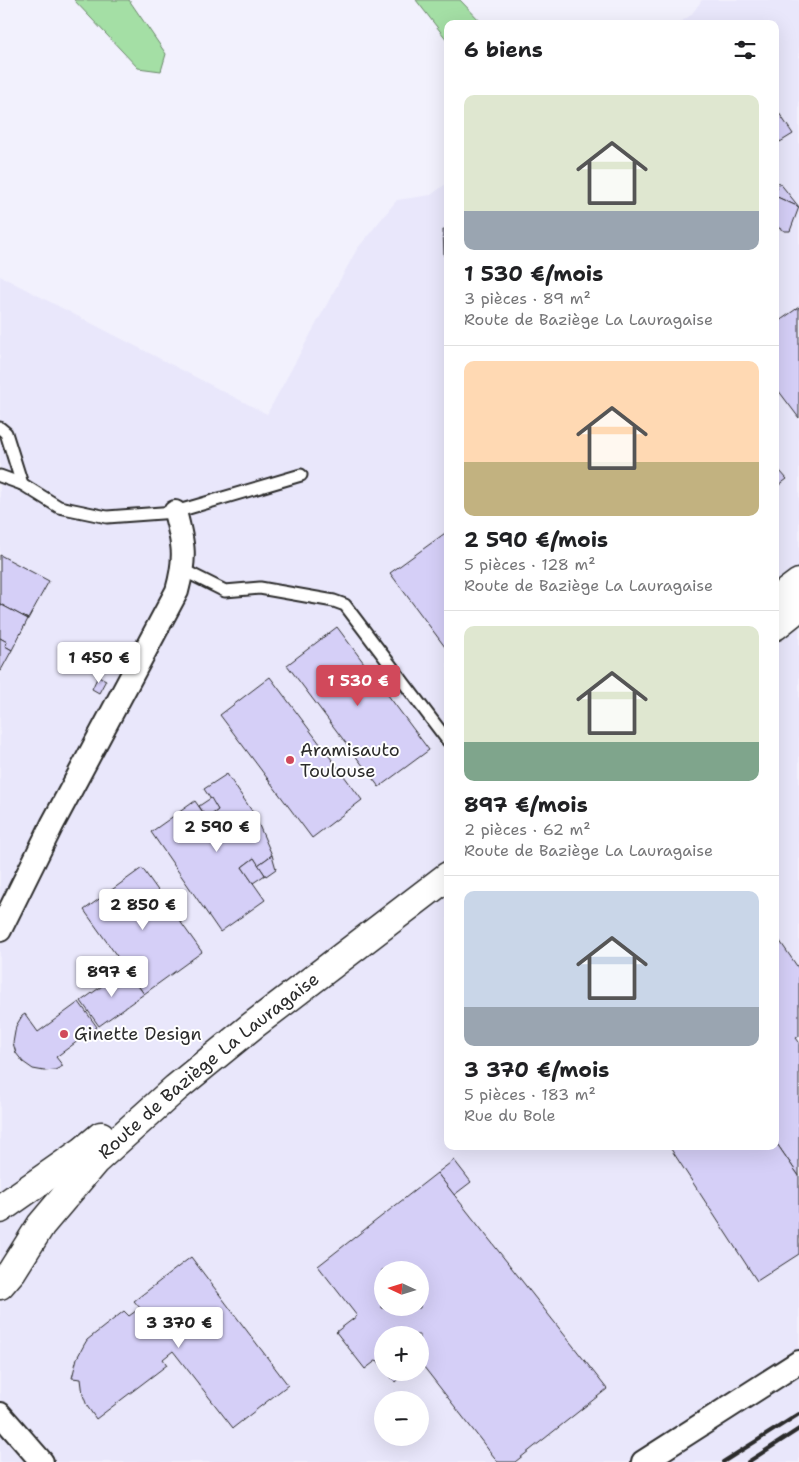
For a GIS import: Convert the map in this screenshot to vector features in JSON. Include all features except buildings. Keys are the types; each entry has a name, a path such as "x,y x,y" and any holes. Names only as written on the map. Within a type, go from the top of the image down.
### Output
{"main road":[{"path":"779,598 799,583"},
{"path":"779,623 799,607"},
{"name":"Route de Baziège La Lauragaise","path":"0,1209 83,1151 210,1037 444,857"},
{"name":"Route de Baziège La Lauragaise","path":"0,1285 12,1271 41,1225 95,1162 176,1088 252,1026 444,879"}],"street":[{"path":"0,930 52,825 177,591 183,570 183,542 176,512"},
{"path":"643,1462 799,1362"},
{"path":"0,1414 42,1462"}],"lane":[{"path":"0,428 6,433 22,484"},
{"path":"0,476 22,484 59,507 107,517 176,512 301,476"},
{"path":"183,570 225,591 260,588 334,601 345,605 444,735"}],"shaded area":[{"path":"702,0 799,0 799,1462 0,1462 0,276 267,414 357,249 397,200 431,195 444,185 444,1150 779,1150 779,20 684,20 691,15"}],"green space":[{"path":"74,0 129,0 166,54 161,71 138,68"},
{"path":"416,0 460,0 479,20 444,20 444,36"}],"railway":[{"path":"723,1462 799,1414"},
{"path":"748,1462 799,1429"}],"place":[{"name":"Aramisauto Toulouse","path":"290,760"},
{"name":"Ginette Design","path":"64,1034"}]}
